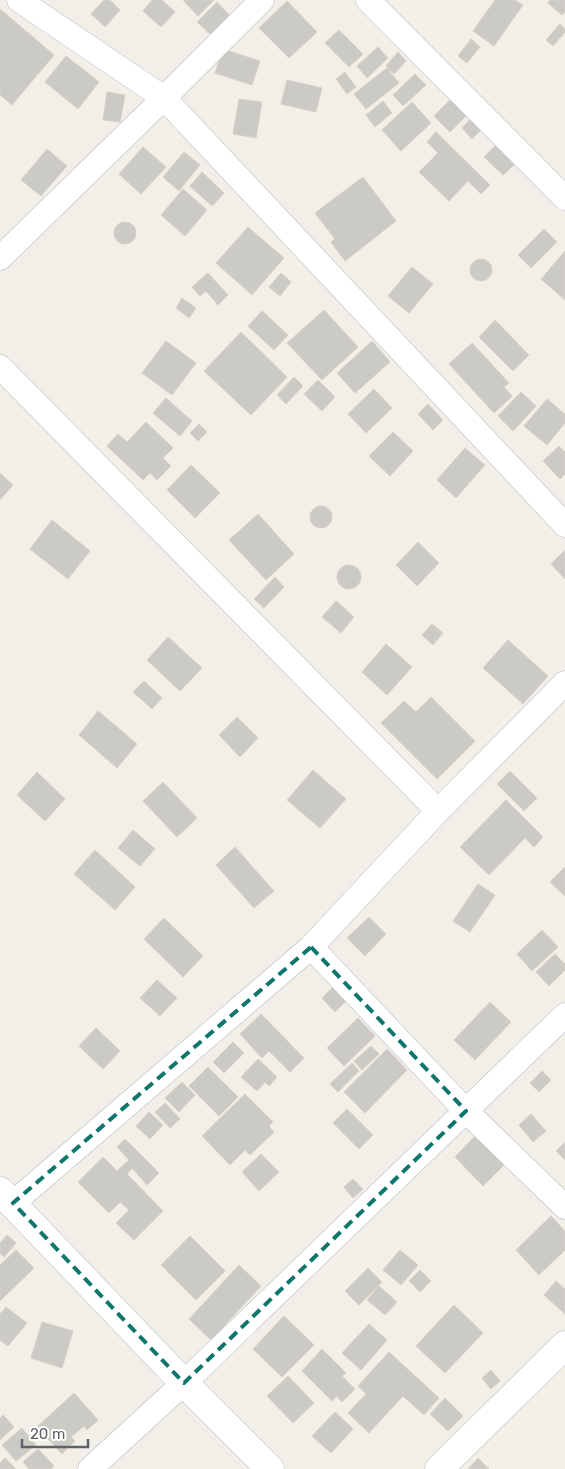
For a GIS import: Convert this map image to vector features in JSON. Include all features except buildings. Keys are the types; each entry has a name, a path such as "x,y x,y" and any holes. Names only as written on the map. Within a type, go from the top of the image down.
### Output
{"main road":[{"path":"6,1197 184,1383 270,1469"},
{"path":"439,1469 565,1345"}],"street":[{"path":"19,0 164,98 565,525"},
{"path":"0,258 262,0"},
{"path":"368,0 565,198"},
{"path":"0,367 438,811"},
{"path":"6,1197 311,947 438,811 565,683"},
{"path":"311,947 466,1111 565,1207"},
{"path":"90,1469 184,1383 565,1015"}],"highlighted area":[{"path":"311,947 466,1111 184,1383 13,1203"}]}
